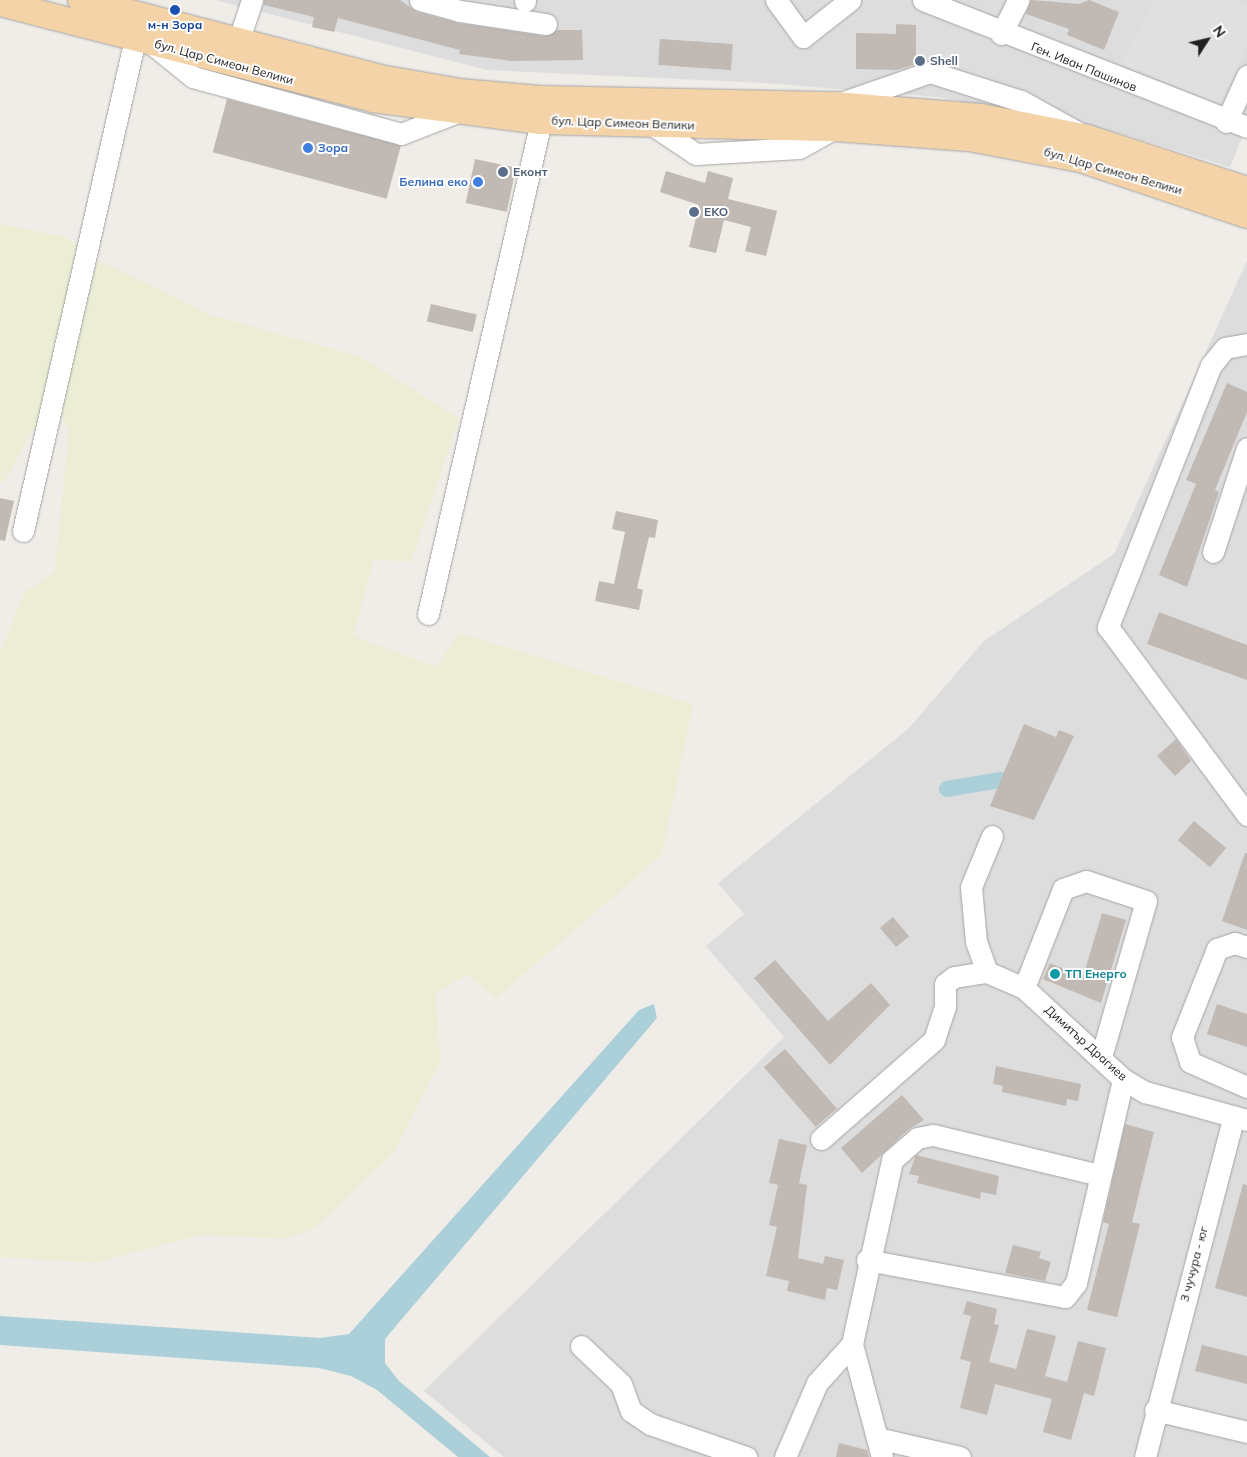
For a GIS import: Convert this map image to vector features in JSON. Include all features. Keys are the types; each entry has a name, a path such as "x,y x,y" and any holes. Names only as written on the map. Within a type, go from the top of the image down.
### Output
{"main road":[{"name":"бул. Цар Симеон Велики","path":"81,0 380,78 459,92 541,99 835,117 1046,151 1142,177 1247,215"},
{"name":"бул. Цар Симеон Велики","path":"0,3 373,99 455,113 541,121 651,124 835,117 981,117 1088,138 1247,190"}],"street":[{"path":"238,42 252,0"},
{"path":"420,0 546,24"},
{"path":"776,0 803,37 850,0"},
{"name":"Ген. Иван Пашинов","path":"923,0 1002,34 1226,122 1247,128"},
{"path":"1002,34 1018,0"},
{"path":"23,531 143,41"},
{"path":"835,117 930,72 1021,101 1088,138"},
{"path":"1226,122 1247,76"},
{"path":"428,614 541,121"},
{"path":"1245,344 1225,348 1211,365 1108,627 1247,815"},
{"path":"1213,552 1247,448"},
{"path":"821,1139 934,1040 945,1007 945,984 954,977 987,972 976,942 971,887 992,836"},
{"path":"1024,988 1063,889 1086,881 1146,901 1101,1058"},
{"path":"1247,947 1235,943 1217,949 1182,1037 1186,1056 1197,1068 1247,1087"},
{"name":"Димитър Драгиев","path":"987,972 1024,988 1123,1079 1168,1101 1240,1119"},
{"path":"866,1260 1065,1297 1076,1283 1099,1175 1123,1079"},
{"name":"3 чучура - юг","path":"1145,1457 1155,1410 1240,1119"},
{"path":"960,1457 880,1448 852,1344 866,1260 892,1160 917,1138 933,1135 1099,1175"},
{"path":"785,1457 817,1382 852,1344"},
{"path":"581,1346 621,1384 631,1411 644,1420 746,1457"},
{"path":"1155,1410 1247,1432"}],"shaded area":[{"path":"215,0 1247,0 1247,126 1230,167 1109,130 938,97 764,83 487,70"},
{"path":"1155,0 1235,0 1247,7 1247,46 1219,104 1121,63"},
{"path":"1247,261 1247,1457 504,1457 424,1391 784,1037 706,946 744,914 718,883 908,729 984,641 1114,554"}],"green space":[{"path":"0,224 65,237 79,246 38,420 4,482 0,482"},
{"path":"98,260 211,315 361,357 459,418 411,562 374,559 353,636 436,667 459,633 693,704 662,855 496,998 467,975 436,992 440,1063 393,1153 315,1228 286,1239 200,1235 95,1263 0,1257 0,653 24,593 55,571 69,429 58,414"}],"water":[{"path":"654,1004 657,1018 385,1339 385,1363 399,1381 490,1457 458,1457 377,1390 351,1376 319,1368 0,1345 0,1316 320,1338 349,1334 639,1010"}],"building":[{"path":"264,0 400,0 417,12 458,23 544,36 557,30 582,30 583,60 512,61 459,54 460,50 338,18 334,32 312,27 314,17 264,5"},
{"path":"1031,0 1079,4 1089,0 1119,12 1104,50 1067,35 1069,29 1026,14"},
{"path":"896,24 916,25 916,64 897,70 856,69 856,33 896,34"},
{"path":"660,39 733,44 731,70 658,65"},
{"name":"Зора","path":"227,99 401,146 387,199 213,152"},
{"path":"475,159 516,168 507,212 466,203"},
{"path":"666,171 705,183 708,171 733,178 728,199 777,211 766,256 745,251 751,227 724,220 716,253 689,247 699,205 660,192"},
{"path":"431,304 477,315 473,332 427,322"},
{"path":"1227,383 1247,392 1247,412 1215,490 1219,492 1187,587 1159,575 1196,484 1186,480"},
{"path":"0,498 14,501 5,541 0,540"},
{"path":"616,511 658,520 655,538 649,537 637,588 643,590 639,610 595,601 599,581 614,584 625,532 612,529"},
{"path":"1159,612 1247,645 1247,680 1147,644"},
{"path":"1024,724 1056,737 1059,730 1074,736 1034,820 990,806"},
{"path":"1176,739 1191,761 1175,776 1157,756"},
{"path":"1194,821 1226,848 1210,867 1178,840"},
{"path":"1245,853 1247,853 1247,930 1222,921"},
{"path":"1102,913 1126,920 1101,1003 1043,979 1050,963 1083,977"},
{"path":"893,917 909,936 896,947 880,928"},
{"path":"775,960 828,1021 871,983 890,1005 830,1065 754,978"},
{"path":"1217,1004 1247,1014 1247,1047 1207,1034"},
{"path":"785,1049 837,1109 816,1127 764,1067"},
{"path":"996,1066 1081,1084 1078,1101 1067,1099 1066,1106 1002,1092 1003,1086 993,1084"},
{"path":"902,1095 924,1120 909,1129 862,1173 841,1148"},
{"path":"1125,1124 1154,1132 1132,1222 1140,1224 1117,1317 1087,1310 1109,1224 1103,1222"},
{"path":"779,1139 807,1145 799,1183 807,1185 798,1258 823,1264 825,1256 844,1260 837,1290 827,1288 825,1300 787,1291 789,1281 766,1276 777,1227 769,1225 778,1185 769,1183"},
{"path":"916,1155 999,1176 996,1195 981,1192 980,1199 917,1183 919,1176 909,1174"},
{"path":"1243,1184 1247,1185 1247,1297 1215,1288"},
{"path":"1013,1245 1041,1252 1039,1258 1051,1262 1045,1281 1005,1273"},
{"path":"967,1301 997,1309 994,1324 999,1325 989,1362 1016,1369 1027,1329 1056,1336 1045,1376 1067,1382 1078,1341 1106,1348 1094,1396 1084,1393 1071,1440 1043,1432 1052,1399 995,1384 987,1415 960,1408 971,1362 960,1359 971,1316 963,1314"},
{"path":"1202,1345 1247,1356 1247,1384 1195,1371"},
{"path":"839,1443 867,1450 869,1457 836,1457"}],"waterway":[{"path":"947,789 1001,780"}],"place":[{"name":"м-н Зора","path":"175,10"},
{"name":"Shell","path":"920,61"},
{"name":"Зора","path":"308,148"},
{"name":"Еконт","path":"503,172"},
{"name":"Белина еко","path":"478,182"},
{"name":"EKO","path":"694,212"},
{"name":"ТП Енерго","path":"1055,974"}]}
